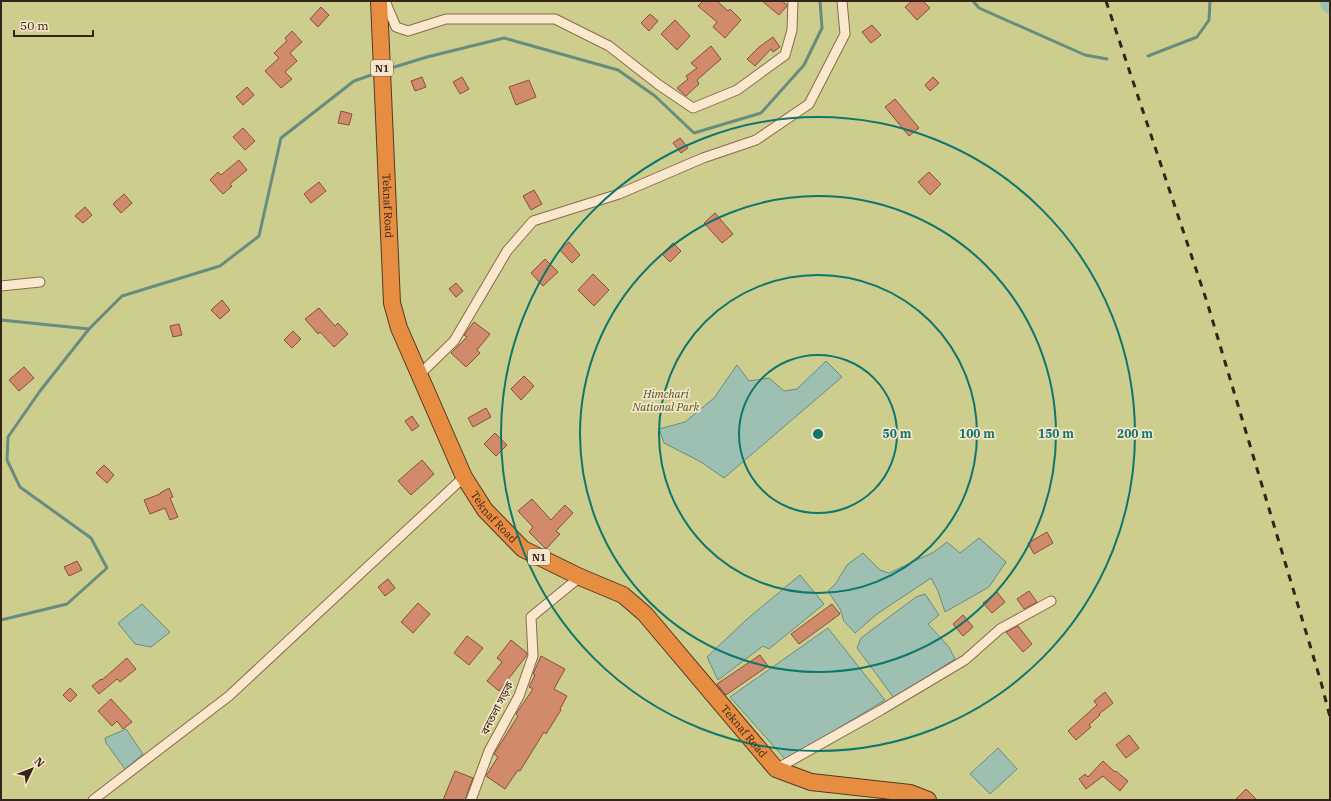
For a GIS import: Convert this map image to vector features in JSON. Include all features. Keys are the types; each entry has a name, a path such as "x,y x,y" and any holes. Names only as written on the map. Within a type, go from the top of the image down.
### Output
{"highway":[{"name":"Teknaf Road","path":"381,5 384,123 392,303 399,328 464,477 485,510 523,549 580,577 623,595 645,614 776,769 811,782 910,793 928,800"}],"street":[{"path":"381,5 396,27 408,31 446,18 555,19 608,46 659,85 693,108 737,90 785,55 792,30 793,1"},
{"path":"419,375 454,340 508,251 533,221 619,194 702,158 756,140 809,104 845,34 842,1"},
{"path":"1,286 40,282"},
{"path":"93,800 229,696 464,477"},
{"name":"বনতলা সড়ক","path":"471,800 489,751 519,696 533,656 530,616 580,577"},
{"path":"776,769 881,710 965,660 1000,629 1051,601"}],"green space":[{"name":"Himchari National Park","path":"1,1 1330,1 1330,800 1,800"}],"shaded area":[{"path":"826,361 842,377 724,478 701,462 664,443 659,429 685,422 714,398 737,365 749,381 769,378 784,391 797,389"},
{"path":"979,538 1006,562 989,587 945,612 938,591 931,578 877,614 855,633 844,621 840,609 828,591 836,583 847,565 863,553 880,570 889,573 934,552 947,542 960,553"},
{"path":"800,575 824,604 769,649 763,646 718,680 707,657 746,620"},
{"path":"925,594 939,615 928,624 949,647 955,659 894,698 857,648 861,638 916,597"},
{"path":"142,604 170,632 151,647 135,644 118,623"},
{"path":"828,628 885,700 786,760 730,697"},
{"path":"126,729 143,754 125,769 106,743 105,738"},
{"path":"998,748 1017,769 990,794 970,774"}],"building":[{"path":"703,1 717,1 728,11 730,9 741,20 725,38 713,27 717,22 698,6"},
{"path":"762,1 782,1 787,6 779,15"},
{"path":"912,1 923,1 930,8 917,20 905,7"},
{"path":"321,7 329,15 318,27 310,19"},
{"path":"650,14 658,21 649,31 641,23"},
{"path":"675,20 690,36 677,50 661,34"},
{"path":"872,25 881,35 871,43 862,32"},
{"path":"292,31 302,42 290,53 297,61 285,72 292,79 281,88 265,71 279,58 274,53 287,41 285,38"},
{"path":"773,37 780,47 773,52 771,49 755,66 747,59 759,47"},
{"path":"711,46 721,59 697,80 699,84 686,96 677,88 688,79 686,76 697,68 691,63"},
{"path":"422,77 426,87 415,91 411,81"},
{"path":"462,77 469,89 460,94 453,82"},
{"path":"933,77 939,83 930,91 925,85"},
{"path":"529,80 536,97 516,105 509,87"},
{"path":"247,87 254,95 243,105 236,97"},
{"path":"895,99 919,128 909,136 885,107"},
{"path":"341,111 352,114 349,125 338,123"},
{"path":"243,128 255,141 245,150 233,137"},
{"path":"680,138 688,148 681,153 673,143"},
{"path":"239,160 247,170 230,184 232,186 223,194 210,180 218,172 221,175"},
{"path":"929,172 941,184 930,195 918,182"},
{"path":"319,182 326,191 311,203 304,194"},
{"path":"534,190 542,204 531,210 523,196"},
{"path":"124,194 132,203 121,213 113,204"},
{"path":"85,207 92,215 83,223 75,216"},
{"path":"715,213 733,234 722,243 704,223"},
{"path":"569,242 580,255 572,263 560,250"},
{"path":"673,243 681,251 670,262 662,254"},
{"path":"545,259 558,272 543,286 531,273"},
{"path":"593,274 609,290 594,306 578,290"},
{"path":"456,283 463,291 456,297 449,289"},
{"path":"222,300 230,310 220,319 211,310"},
{"path":"319,308 335,326 338,323 348,334 334,347 320,332 318,334 305,319"},
{"path":"474,322 490,334 477,350 480,353 466,367 451,353 467,337 464,335"},
{"path":"179,324 182,335 173,337 170,326"},
{"path":"293,331 301,339 292,348 284,340"},
{"path":"24,367 34,378 19,391 9,380"},
{"path":"524,376 534,386 521,400 511,389"},
{"path":"486,408 491,417 473,427 468,418"},
{"path":"412,416 419,426 412,431 405,421"},
{"path":"495,433 507,445 496,456 484,444"},
{"path":"422,460 434,474 411,495 398,481"},
{"path":"104,465 114,475 107,483 96,473"},
{"path":"169,488 173,497 170,498 178,517 170,520 165,508 150,514 144,500 160,494"},
{"path":"532,499 551,520 565,505 573,513 556,531 560,534 546,549 529,532 533,527 518,511"},
{"path":"1047,532 1053,543 1034,554 1028,543"},
{"path":"77,561 82,570 69,576 64,567"},
{"path":"388,579 395,588 385,596 378,587"},
{"path":"1029,591 1037,602 1024,609 1017,599"},
{"path":"997,592 1005,602 992,613 983,603"},
{"path":"418,603 430,614 413,633 401,622"},
{"path":"832,604 840,614 799,644 791,634"},
{"path":"963,615 973,627 963,636 953,624"},
{"path":"1018,626 1032,644 1023,652 1006,632"},
{"path":"467,636 483,648 469,665 454,653"},
{"path":"511,640 527,653 527,655 499,691 487,681 502,662 497,658"},
{"path":"760,655 768,666 726,695 717,684"},
{"path":"541,656 565,669 554,689 567,696 560,709 561,710 546,734 544,732 520,771 518,770 505,789 486,776 498,757 494,754 518,716 516,714 533,689 529,687 535,675 533,674"},
{"path":"127,658 136,669 120,682 117,679 99,694 92,686 101,679 102,680"},
{"path":"70,688 77,695 70,702 63,695"},
{"path":"1105,692 1113,703 1099,714 1100,715 1089,725 1091,727 1076,740 1068,731 1097,705 1094,701"},
{"path":"111,699 132,722 123,729 117,721 112,726 98,711"},
{"path":"1129,735 1139,748 1126,758 1116,745"},
{"path":"1103,761 1128,781 1120,791 1103,776 1086,789 1079,779 1085,774 1088,777"},
{"path":"455,771 473,778 465,800 443,800"},
{"path":"1246,789 1257,800 1235,800"}],"waterway":[{"path":"388,69 427,57 504,38 618,70 655,96 694,133 761,113 804,65 822,28 820,1"},
{"path":"973,1 979,8 1085,55 1107,59"},
{"path":"1148,56 1197,37 1209,20 1210,1"},
{"path":"1,620 67,604 107,568 91,538 20,487 7,460 8,437 40,391 89,329 122,296 220,266 259,236 281,138 354,81 377,73"},
{"path":"1,320 89,329"}],"railway":[{"path":"1106,1 1207,302 1321,682 1330,717"}]}
